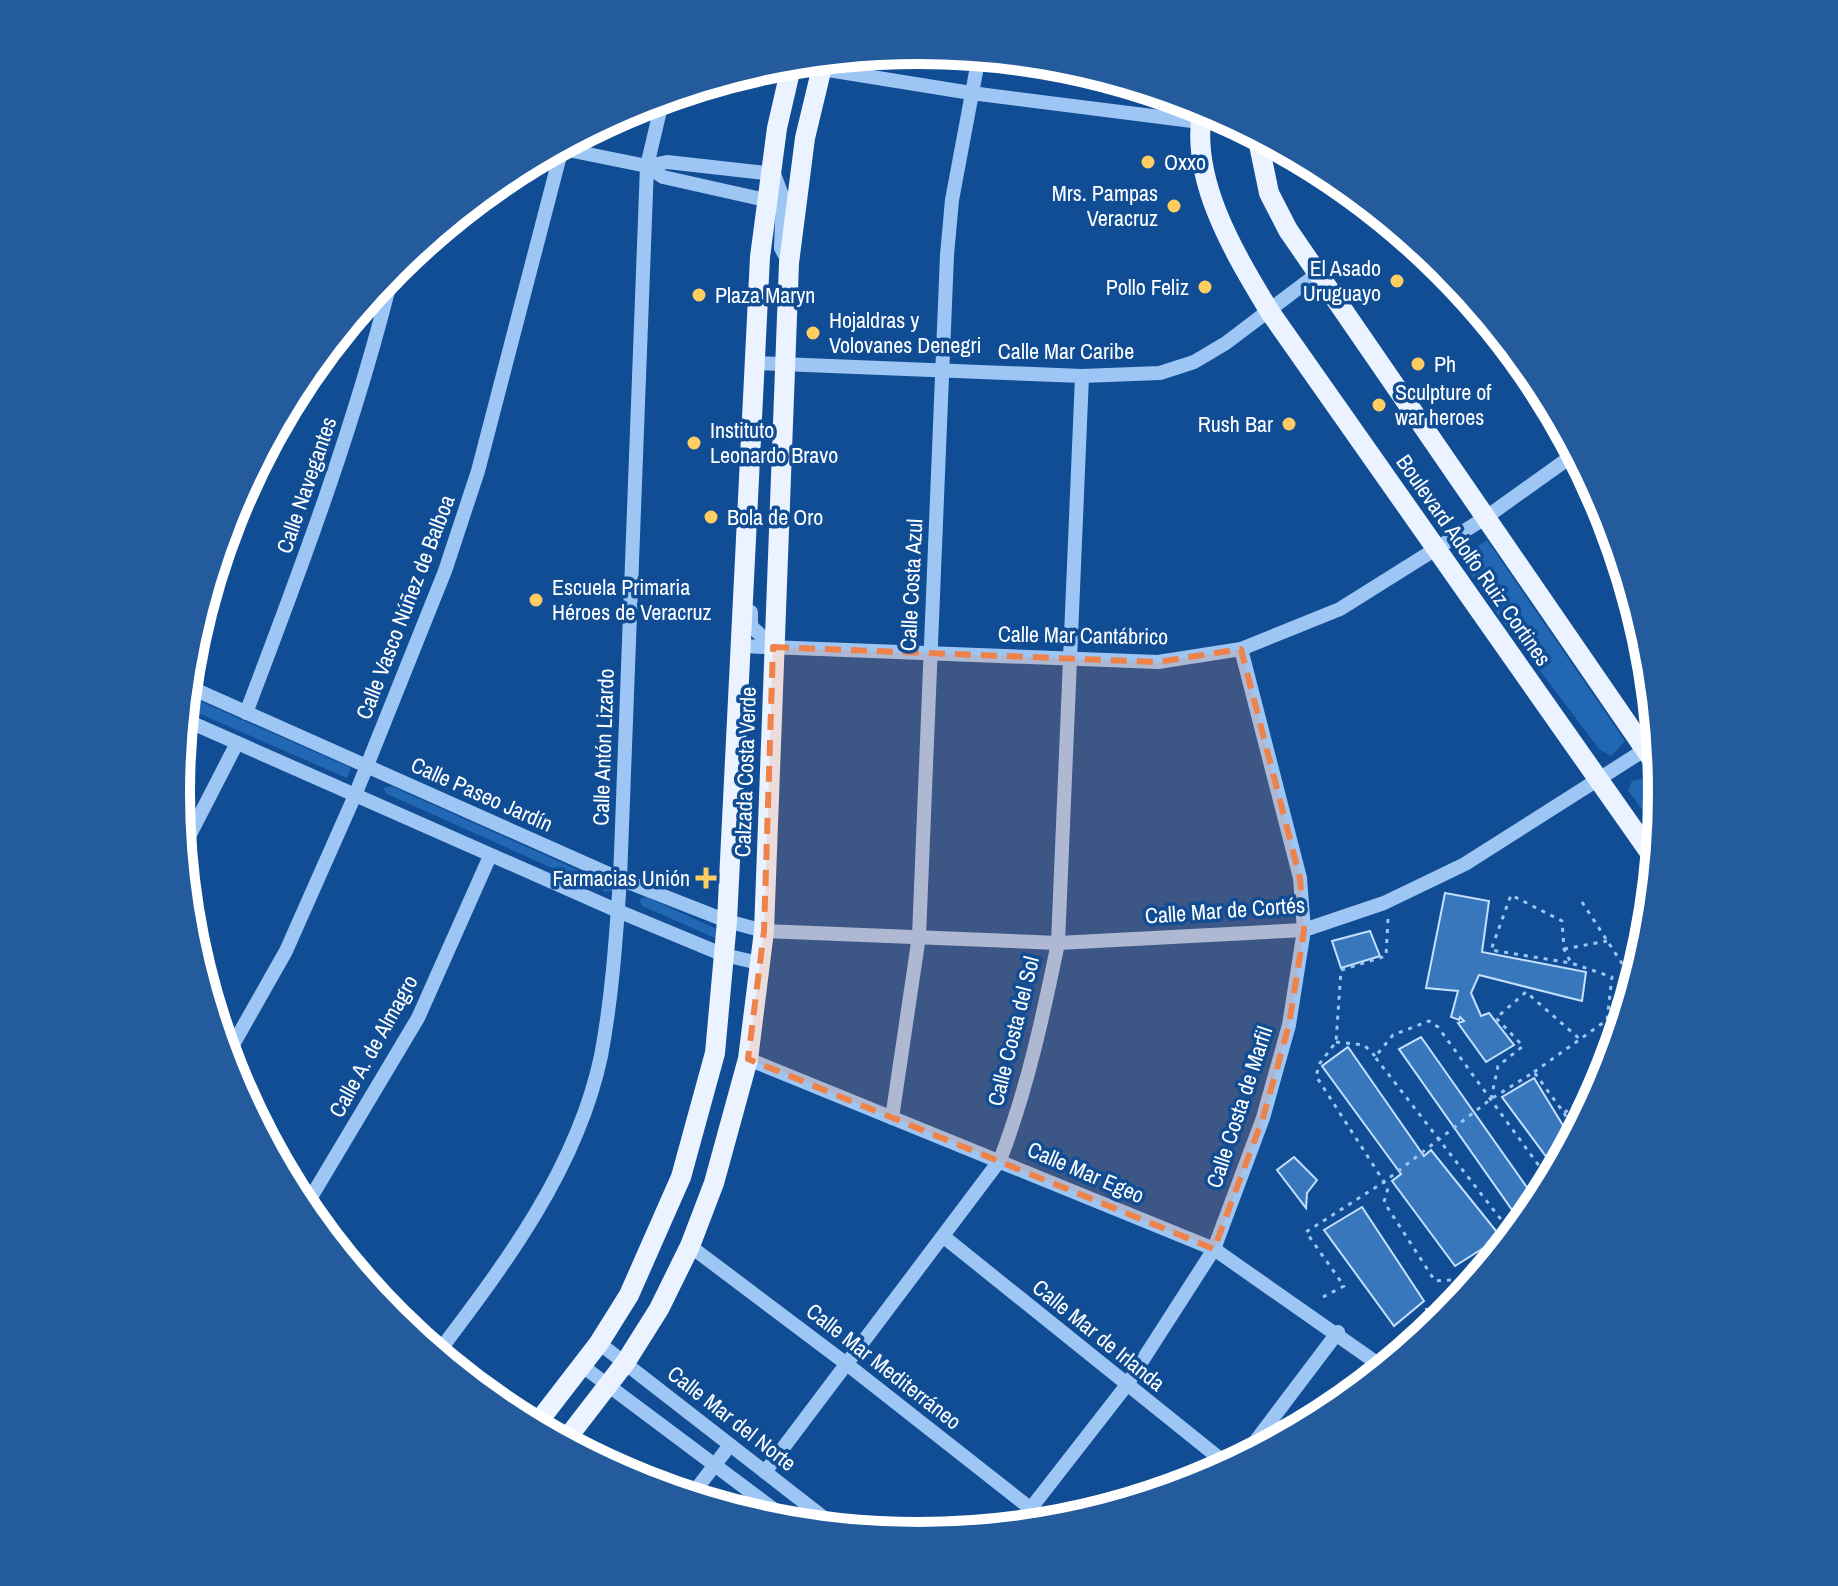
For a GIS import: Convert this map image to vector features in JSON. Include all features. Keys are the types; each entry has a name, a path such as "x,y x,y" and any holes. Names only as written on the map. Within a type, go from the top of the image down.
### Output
{"main road":[{"name":"Calzada Costa Verde","path":"571,1433 625,1363 659,1309 690,1246 714,1183 748,1059 764,931 789,263 805,138 807,73"},
{"name":"Calzada Costa Verde","path":"542,1417 599,1343 629,1295 653,1244 691,1147 715,1053 727,921 760,257 774,174 777,128 802,74"},
{"name":"Boulevard Adolfo Ruiz Cortines","path":"1202,121 1206,172 1219,217 1270,312 1646,847"},
{"name":"Boulevard Adolfo Ruiz Cortines","path":"1260,149 1269,193 1317,274 1485,518 1645,738"}],"street":[{"name":"Calle Costa Azul","path":"892,1118 919,936 952,200 977,67"},
{"path":"839,69 971,93 1178,112"},
{"name":"Calle Antón Lizardo","path":"443,1345 526,1230 574,1140 600,1059 610,997 620,879 647,166 660,112"},
{"path":"575,151 647,166 663,177 770,201"},
{"name":"Calle Vasco Núñez de Balboa","path":"234,1042 286,951 367,767 445,571 478,471 557,161"},
{"path":"647,166 667,162 774,174 783,198 781,248 789,263"},
{"name":"Calle Mar Caribe","path":"755,363 1082,376 1160,373 1194,362 1270,312 1317,274"},
{"name":"Calle Navegantes","path":"246,713 326,501 360,395 386,296"},
{"name":"Calle Costa del Sol","path":"765,1472 1000,1160 1043,1019 1058,943 1067,658 1082,376"},
{"name":"Calle Mar Cantábrico","path":"741,646 1158,662 1241,649 1340,609 1438,550 1567,460"},
{"path":"746,546 754,557 751,626 773,647"},
{"name":"Calle Costa de Marfil","path":"1027,1514 1126,1386 1214,1249 1263,1118 1289,1025 1304,930 1300,878 1241,649"},
{"name":"Calle Paseo Jardín","path":"197,691 620,879 727,921 764,931"},
{"path":"194,724 618,911 724,955 759,963"},
{"path":"192,831 237,743"},
{"name":"Calle Mar de Cortés","path":"764,931 1058,943 1304,930 1384,903 1465,864 1646,749"},
{"name":"Calle A. de Almagro","path":"312,1196 418,1018 490,856"},
{"name":"Calle Mar Egeo","path":"748,1059 1214,1249 1338,1332 1375,1361"},
{"name":"Calle Mar de Irlanda","path":"944,1237 1218,1458"},
{"name":"Calle Mar Mediterráneo","path":"690,1246 1035,1512"},
{"path":"1258,1438 1338,1332"},
{"name":"Calle Mar del Norte","path":"599,1343 821,1515"},
{"name":"Calle Mar del Norte","path":"581,1365 770,1506"},
{"path":"698,1487 730,1445"}],"path":[{"path":"1571,963 1564,949 1562,921 1511,895 1491,950 1571,963 1612,977 1607,1020"},
{"path":"1582,902 1626,970"},
{"path":"1388,919 1386,956 1341,970 1336,1042 1320,1063 1316,1076 1388,1188 1384,1202 1435,1281 1462,1279"},
{"path":"1564,949 1607,941"},
{"path":"1491,1099 1498,1066 1523,1046 1496,1018 1526,992 1582,1041"},
{"path":"1323,1297 1344,1286 1306,1232 1384,1182 1491,1099 1582,1041 1612,1016"},
{"path":"1375,1057 1393,1035 1429,1021 1438,1027 1542,1170"},
{"path":"1336,1042 1364,1045 1505,1225"},
{"path":"1534,1072 1569,1122"},
{"path":"1564,1113 1579,1101"}],"highlighted area":[{"path":"773,647 1158,662 1241,649 1300,878 1304,930 1289,1025 1263,1118 1214,1249 748,1059 764,931"}],"shaded area":[{"path":"1487,540 1625,741 1611,756 1599,749 1498,615 1460,558"},
{"path":"196,699 351,768 347,778 195,712"},
{"path":"1642,779 1648,786 1647,817 1628,790 1632,781"},
{"path":"391,786 609,884 613,891 606,892 387,794 383,788"},
{"path":"646,897 719,930 723,937 715,938 642,906 639,899"}],"building":[{"path":"1445,893 1489,901 1482,952 1586,972 1582,1001 1479,975 1471,993 1481,1016 1489,1013 1514,1045 1486,1062 1458,1023 1464,1021 1460,1017 1459,1020 1451,1017 1458,991 1426,988"},
{"path":"1370,931 1380,956 1341,968 1332,941"},
{"path":"1421,1037 1529,1191 1514,1213 1399,1049"},
{"path":"1348,1047 1424,1156 1431,1150 1499,1234 1493,1242 1455,1266 1392,1181 1401,1174 1322,1066"},
{"path":"1534,1078 1565,1129 1549,1160 1502,1097"},
{"path":"1294,1157 1317,1180 1307,1193 1306,1208 1277,1170"},
{"path":"1362,1207 1424,1301 1394,1326 1324,1230"}],"place":[{"name":"Oxxo","path":"1148,162"},
{"name":"Mrs. Pampas Veracruz","path":"1174,206"},
{"name":"El Asado Uruguayo","path":"1397,281"},
{"name":"Pollo Feliz","path":"1205,287"},
{"name":"Plaza Maryn","path":"699,295"},
{"name":"Hojaldras y Volovanes Denegri","path":"813,333"},
{"name":"Ph","path":"1418,364"},
{"name":"Sculpture of war heroes","path":"1379,405"},
{"name":"Rush Bar","path":"1289,424"},
{"name":"Instituto Leonardo Bravo","path":"694,443"},
{"name":"Bola de Oro","path":"711,517"},
{"name":"Escuela Primaria Héroes de Veracruz","path":"536,600"},
{"name":"Farmacias Unión","path":"706,878"}]}
